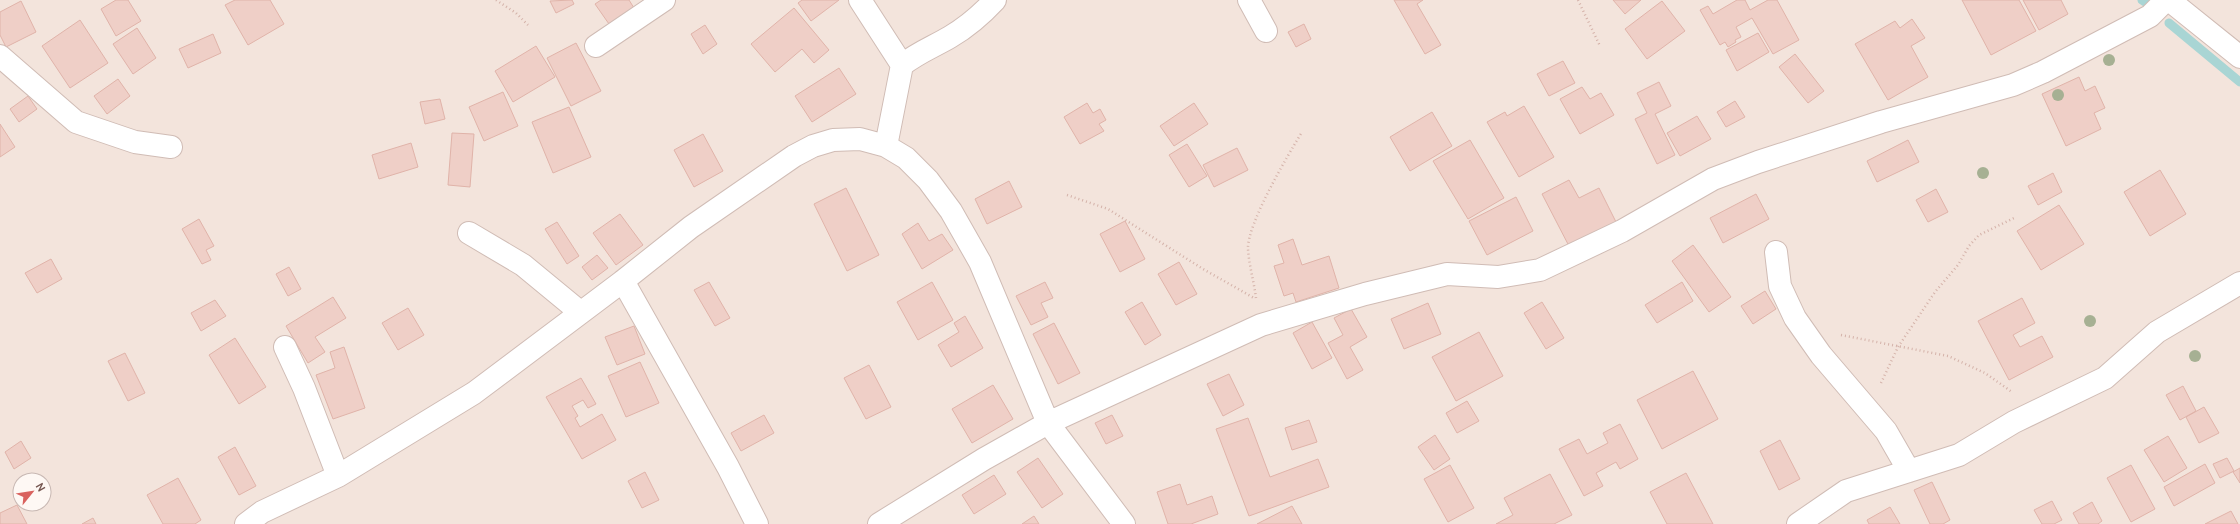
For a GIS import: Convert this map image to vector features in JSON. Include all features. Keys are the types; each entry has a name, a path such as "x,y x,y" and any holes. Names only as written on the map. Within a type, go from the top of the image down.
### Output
{"street":[{"path":"596,46 664,0"},
{"path":"860,0 902,65"},
{"path":"886,146 902,65 921,51 950,37 984,12 995,0"},
{"path":"1249,0 1266,31"},
{"path":"879,524 984,459 1048,423 1261,325 1365,294 1446,274 1498,277 1540,270 1622,231 1713,179 1758,162 1873,124 2014,85 2043,72 2150,16 2168,0 2240,57"},
{"path":"0,56 76,122 135,142 171,147"},
{"path":"246,524 262,512 338,476 474,393 580,312 623,282 691,227 794,156 813,146 833,140 860,139 886,146 906,158 928,180 967,238 1048,423 1124,524"},
{"path":"469,233 523,265 580,312"},
{"path":"1776,252 1780,286 1804,331 1821,355 1844,381 1871,416 1886,431 1909,471"},
{"path":"623,282 728,467 757,524"},
{"path":"1798,524 1846,491 1959,455 2014,422 2105,378 2157,332 2240,283"},
{"path":"285,347 304,388 338,476"}],"path":[{"path":"496,0 516,13 528,25"},
{"path":"1578,0 1600,46"},
{"path":"1261,325 1248,248 1250,237 1275,179 1302,132"},
{"path":"1066,195 1108,209 1203,269 1256,299"},
{"path":"1871,416 1879,387 1898,347 1935,292 1958,265 1969,246 1979,235 2014,218"},
{"path":"1804,331 1852,336 1898,347 1948,356 1985,373 2016,395 2041,409"}],"shaded area":[{"path":"0,0 2240,0 2240,524 0,524"}],"building":[{"path":"116,0 128,0 141,21 116,36 101,9"},
{"path":"235,0 270,0 284,24 248,45 225,5"},
{"path":"572,0 574,4 556,13 550,1"},
{"path":"601,0 629,0 634,8 609,24 595,4"},
{"path":"802,0 839,0 811,21 798,3"},
{"path":"1394,0 1423,0 1417,4 1441,45 1425,54"},
{"path":"1613,0 1641,0 1625,14"},
{"path":"1737,0 1745,0 1750,10 1768,0 1777,0 1799,40 1773,54 1752,18 1736,27 1741,37 1735,40 1736,42 1728,47 1725,42 1720,45 1700,10 1708,6 1713,14"},
{"path":"1962,0 2019,0 2036,31 1991,55"},
{"path":"2023,0 2061,0 2068,14 2039,30"},
{"path":"21,1 36,32 6,47 0,35 0,12"},
{"path":"1662,1 1685,31 1647,59 1625,29"},
{"path":"794,8 829,50 814,63 802,49 775,72 751,44"},
{"path":"1912,19 1925,38 1911,46 1928,77 1888,100 1855,44 1895,21 1900,28"},
{"path":"80,20 108,63 70,88 42,46"},
{"path":"1304,24 1311,39 1296,47 1288,32"},
{"path":"705,25 717,44 703,54 691,34"},
{"path":"137,28 156,58 133,74 113,44"},
{"path":"1758,33 1769,52 1737,71 1726,50"},
{"path":"213,34 221,53 188,68 179,49"},
{"path":"576,43 601,91 571,106 547,58"},
{"path":"536,46 555,77 513,102 495,71"},
{"path":"1795,54 1824,91 1808,103 1779,67"},
{"path":"1563,61 1575,83 1549,96 1537,74"},
{"path":"839,68 856,94 812,122 795,96"},
{"path":"2079,77 2085,91 2095,86 2105,108 2094,113 2101,129 2066,146 2042,94"},
{"path":"118,79 130,96 107,114 94,96"},
{"path":"1659,82 1671,106 1655,114 1675,155 1657,164 1635,119 1647,113 1637,93"},
{"path":"1582,87 1590,99 1601,93 1614,115 1580,134 1560,99"},
{"path":"503,92 518,126 484,141 469,107"},
{"path":"28,96 37,109 19,122 10,109"},
{"path":"440,99 445,119 425,124 420,102"},
{"path":"1735,101 1745,117 1726,127 1717,112"},
{"path":"1087,103 1093,113 1100,109 1106,120 1099,124 1104,131 1080,144 1064,117"},
{"path":"1194,103 1208,124 1174,146 1160,126"},
{"path":"1524,106 1554,157 1519,177 1487,122 1505,112 1507,116"},
{"path":"569,107 591,157 553,173 532,122"},
{"path":"1432,112 1452,146 1410,171 1390,137"},
{"path":"1697,116 1711,139 1680,156 1667,133"},
{"path":"0,124 15,147 0,157"},
{"path":"452,133 474,134 470,187 448,185"},
{"path":"703,134 723,171 694,187 674,150"},
{"path":"1470,140 1504,198 1468,219 1433,161"},
{"path":"1908,140 1919,162 1877,182 1867,161"},
{"path":"411,143 418,167 379,179 372,155"},
{"path":"1187,144 1207,176 1189,187 1169,155"},
{"path":"1237,148 1248,170 1214,187 1203,165"},
{"path":"2160,170 2186,214 2150,236 2124,192"},
{"path":"2053,173 2062,192 2038,205 2028,186"},
{"path":"1569,180 1579,198 1599,188 1617,224 1570,248 1542,194"},
{"path":"1009,181 1022,207 987,224 975,199"},
{"path":"846,188 879,255 847,271 814,204"},
{"path":"1936,189 1948,212 1928,222 1916,200"},
{"path":"1756,194 1769,219 1723,243 1710,218"},
{"path":"1516,197 1533,231 1487,255 1469,221"},
{"path":"2059,205 2084,244 2041,270 2017,231"},
{"path":"620,214 643,245 616,265 593,233"},
{"path":"199,219 214,246 206,250 211,260 202,264 182,229"},
{"path":"1125,221 1145,259 1120,272 1100,234"},
{"path":"557,222 579,256 567,264 545,229"},
{"path":"918,223 929,241 942,234 953,250 922,269 902,234"},
{"path":"1293,239 1302,265 1329,256 1339,288 1296,302 1293,293 1284,296 1274,266 1284,263 1278,245"},
{"path":"1693,245 1731,297 1709,312 1672,261"},
{"path":"597,255 608,268 592,280 582,267"},
{"path":"51,259 62,279 37,293 25,273"},
{"path":"1179,262 1197,294 1176,305 1158,274"},
{"path":"289,267 301,289 288,296 276,274"},
{"path":"709,282 730,318 715,326 694,290"},
{"path":"932,282 953,320 918,340 897,302"},
{"path":"1045,282 1053,298 1041,303 1048,317 1031,325 1016,296"},
{"path":"1682,282 1693,301 1657,323 1645,305"},
{"path":"1765,291 1776,309 1753,324 1741,306"},
{"path":"333,297 346,318 315,337 325,352 308,363 286,326"},
{"path":"2022,298 2035,323 2013,335 2020,347 2042,336 2053,357 2009,380 1978,321"},
{"path":"215,300 226,316 201,331 191,313"},
{"path":"1142,302 1161,335 1145,345 1125,312"},
{"path":"1542,302 1564,338 1546,349 1524,313"},
{"path":"1428,303 1441,334 1404,349 1391,319"},
{"path":"408,308 424,335 398,350 382,323"},
{"path":"1351,309 1367,337 1350,347 1363,370 1347,379 1328,343 1343,335 1334,318"},
{"path":"965,316 983,348 951,367 938,345 959,332 954,323"},
{"path":"1312,322 1332,358 1312,369 1293,333"},
{"path":"1054,323 1080,373 1058,384 1033,334"},
{"path":"634,326 645,354 617,365 605,337"},
{"path":"1479,332 1503,376 1456,401 1432,357"},
{"path":"235,338 266,387 239,404 209,355"},
{"path":"344,347 365,408 333,419 316,375 335,368 330,352"},
{"path":"125,353 145,393 128,401 108,361"},
{"path":"640,362 659,403 626,417 608,376"},
{"path":"869,365 891,407 866,419 844,378"},
{"path":"1693,371 1718,419 1662,449 1637,400"},
{"path":"1229,374 1244,405 1223,416 1207,384"},
{"path":"581,378 596,404 588,408 583,400 572,406 578,416 575,418 580,427 602,414 616,440 582,459 546,397"},
{"path":"993,385 1013,419 972,443 952,409"},
{"path":"2183,386 2196,411 2180,420 2166,395"},
{"path":"1467,401 1479,421 1457,433 1446,413"},
{"path":"2204,407 2219,433 2199,443 2186,417"},
{"path":"764,415 774,433 741,451 731,433"},
{"path":"1112,415 1123,436 1106,444 1095,423"},
{"path":"1248,418 1270,477 1318,459 1329,487 1249,516 1216,429"},
{"path":"1309,420 1317,442 1292,450 1285,428"},
{"path":"1620,424 1638,459 1620,469 1616,462 1596,473 1603,486 1584,496 1559,449 1579,439 1587,454 1608,443 1603,433"},
{"path":"1435,435 1450,459 1434,470 1418,447"},
{"path":"2168,436 2187,468 2164,482 2144,450"},
{"path":"1780,440 1800,479 1779,490 1760,451"},
{"path":"21,441 31,458 14,469 5,452"},
{"path":"235,447 256,486 239,495 218,457"},
{"path":"1038,458 1063,494 1042,508 1017,472"},
{"path":"2227,458 2234,471 2220,478 2213,464"},
{"path":"2205,464 2215,483 2174,506 2164,487"},
{"path":"1450,465 1474,508 1448,522 1424,479"},
{"path":"2131,465 2155,509 2131,522 2107,478"},
{"path":"2240,468 2240,483 2233,472"},
{"path":"645,472 659,500 642,508 628,481"},
{"path":"1686,473 1713,524 1667,524 1650,492"},
{"path":"1550,474 1572,515 1554,524 1496,524 1513,515 1504,498"},
{"path":"994,475 1006,494 974,514 962,495"},
{"path":"178,478 201,520 195,524 163,524 147,495"},
{"path":"1932,482 1950,520 1943,524 1930,524 1914,490"},
{"path":"1180,484 1187,505 1212,496 1218,514 1191,524 1168,524 1157,492"},
{"path":"2052,501 2062,520 2054,524 2042,524 2034,510"},
{"path":"2092,502 2102,521 2098,524 2079,524 2073,513"},
{"path":"1292,506 1302,524 1257,524"},
{"path":"12,507 12,512 21,512 27,524 0,524 0,513"},
{"path":"1890,507 1900,524 1869,524 1867,520"},
{"path":"2231,511 2238,524 2205,524"},
{"path":"1034,516 1039,524 1022,524"},
{"path":"93,518 96,524 82,524"}],"waterway":[{"path":"2169,23 2240,82"}]}
